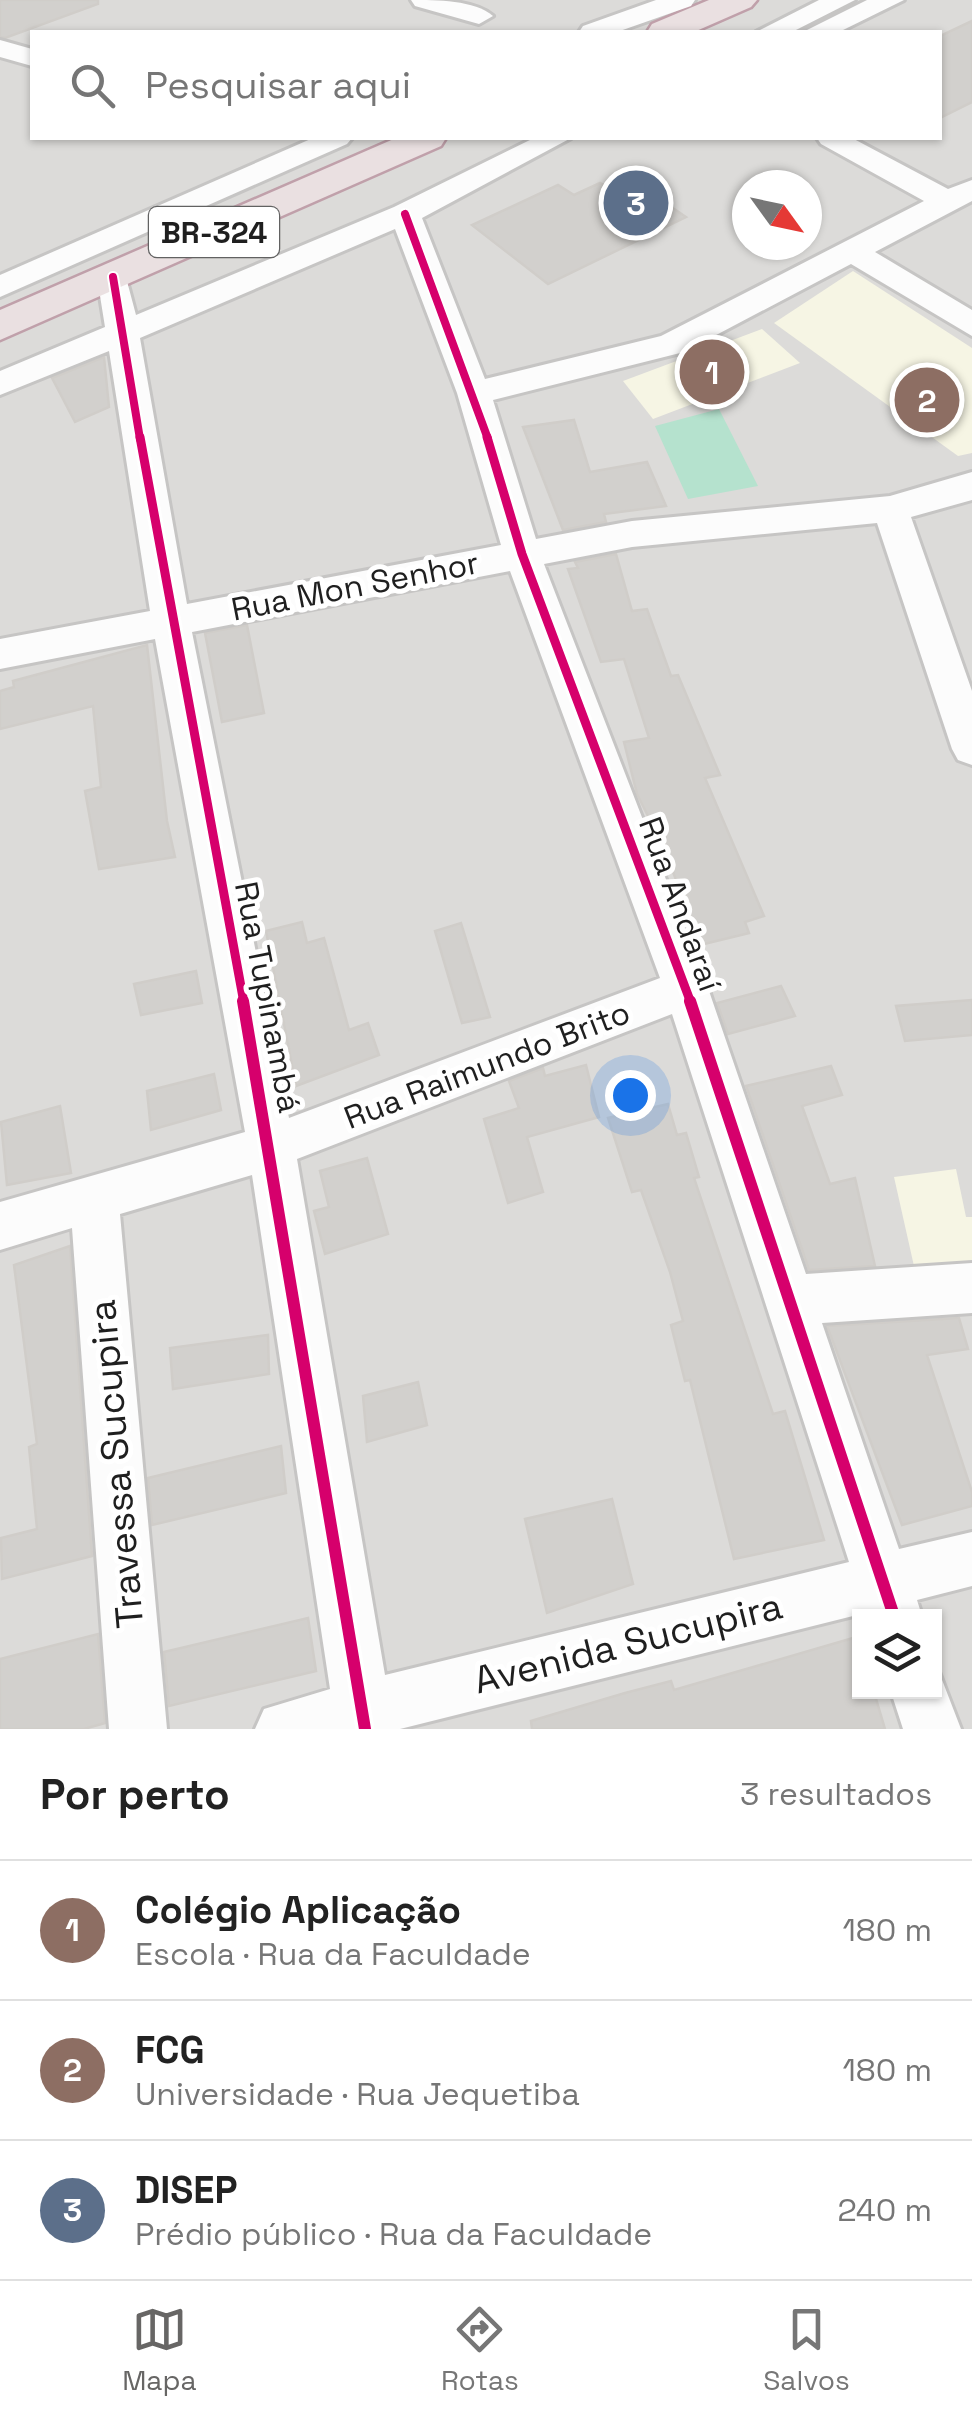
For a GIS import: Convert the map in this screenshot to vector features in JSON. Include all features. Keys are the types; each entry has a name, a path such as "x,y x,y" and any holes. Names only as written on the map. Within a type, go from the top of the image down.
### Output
{"highway":[{"path":"671,30 739,0"},
{"name":"BR-324","path":"0,326 423,140"}],"street":[{"path":"425,0 491,16"},
{"path":"598,30 681,0"},
{"path":"774,30 842,0"},
{"path":"822,30 890,0"},
{"path":"0,48 30,57"},
{"path":"0,287 314,140"},
{"path":"0,384 405,214 552,140"},
{"path":"836,140 960,195"},
{"path":"474,394 672,344 960,195"},
{"name":"Rua Andaraí","path":"405,214 474,394 522,554 686,988 887,1598"},
{"path":"853,252 972,325"},
{"name":"Rua Tupinambá","path":"112,277 171,622 270,1147 363,1720"},
{"name":"Rua Mon Senhor","path":"0,654 632,534 890,508 952,495 972,486"},
{"path":"890,508 972,750"},
{"name":"Rua Raimundo Brito","path":"0,1226 270,1147 686,988"},
{"name":"Travessa Sucupira","path":"94,1200 138,1729"},
{"path":"789,1300 972,1288"},
{"name":"Avenida Sucupira","path":"284,1729 363,1720 887,1598 972,1559"},
{"path":"922,1699 932,1729"}],"shaded area":[{"path":"0,0 972,0 972,1729 0,1729"},
{"path":"853,271 972,348 972,453 958,456 774,323"},
{"path":"762,329 800,363 653,419 623,381"},
{"path":"956,1169 966,1217 972,1217 972,1270 916,1275 894,1177"}],"green space":[{"path":"719,409 758,486 688,499 655,426"}],"building":[{"path":"0,0 98,0 98,4 5,38 0,37"},
{"path":"972,21 972,102 942,117 942,35"},
{"path":"629,178 686,217 548,284 472,225 558,185 574,195 600,183 611,189"},
{"path":"104,357 109,407 75,422 52,378"},
{"path":"574,420 590,472 647,462 666,506 604,514 606,522 563,530 523,427"},
{"path":"616,554 632,611 647,609 671,676 678,675 720,775 705,778 764,916 745,922 749,933 700,945 665,850 637,794 624,742 649,738 624,659 601,662 568,569 578,568 575,562"},
{"path":"247,625 264,713 222,722 205,633"},
{"path":"147,645 167,821 175,857 99,869 85,791 101,787 93,706 0,729 0,691 14,687 13,681"},
{"path":"302,922 307,943 324,938 349,1030 368,1023 379,1055 296,1086 266,931"},
{"path":"461,923 490,1017 462,1023 435,931"},
{"path":"196,971 202,1003 141,1015 134,984"},
{"path":"781,986 795,1016 728,1034 717,1003"},
{"path":"972,1000 972,1035 905,1041 896,1006"},
{"path":"586,1065 599,1117 527,1137 543,1192 508,1203 484,1119 519,1108 509,1081 543,1068 545,1076"},
{"path":"831,1066 842,1095 802,1106 830,1184 855,1178 875,1266 809,1270 746,1086"},
{"path":"214,1074 221,1110 151,1130 147,1091"},
{"path":"668,1104 677,1135 686,1133 699,1177 694,1178 773,1414 785,1411 824,1540 734,1559 690,1380 685,1381 671,1325 683,1321 670,1272 641,1190 632,1192 608,1118"},
{"path":"60,1106 71,1173 7,1185 1,1122"},
{"path":"367,1158 388,1234 325,1254 314,1211 329,1207 320,1171"},
{"path":"70,1246 92,1556 2,1579 1,1538 37,1529 29,1447 37,1444 14,1265"},
{"path":"959,1318 968,1349 927,1355 972,1492 972,1506 902,1525 827,1326"},
{"path":"268,1335 269,1374 173,1389 170,1348"},
{"path":"418,1382 427,1425 367,1442 363,1396"},
{"path":"281,1446 286,1493 152,1525 148,1478"},
{"path":"612,1499 633,1584 547,1613 525,1519"},
{"path":"308,1618 316,1671 169,1706 164,1652"},
{"path":"98,1634 105,1723 84,1729 0,1729 0,1659"},
{"path":"852,1638 852,1699 876,1699 885,1729 532,1729 531,1721 625,1693 671,1681 674,1690"}],"cycle path":[{"path":"405,214 474,393 522,554 686,988 892,1609"},
{"path":"113,277 171,622 271,1147 365,1729"}],"place":[{"name":"DISEP","path":"636,203"},
{"name":"Colégio Aplicação","path":"712,372"},
{"name":"FCG","path":"927,400"}]}
